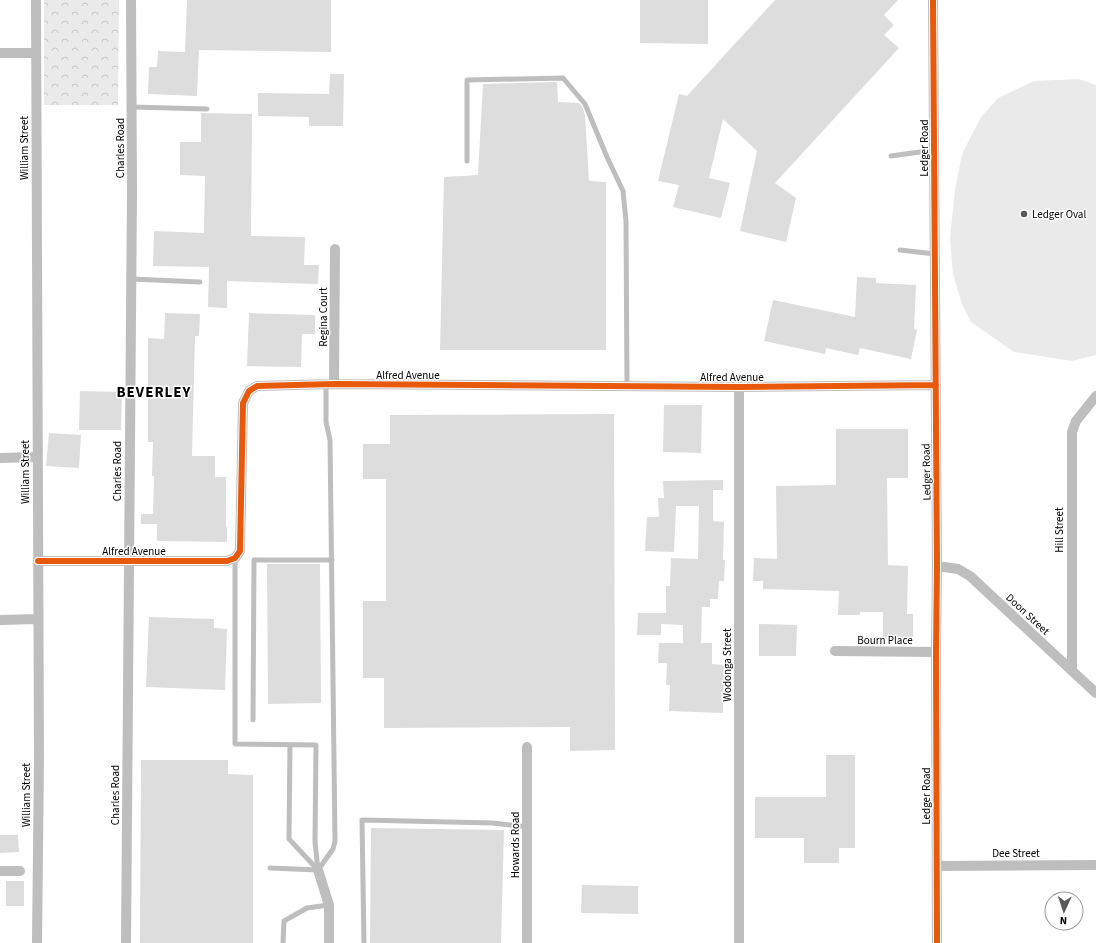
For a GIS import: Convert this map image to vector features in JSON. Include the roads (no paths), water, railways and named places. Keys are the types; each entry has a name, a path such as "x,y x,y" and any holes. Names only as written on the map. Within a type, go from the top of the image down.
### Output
{"street":[{"name":"William Street","path":"36,0 39,758 37,943"},
{"name":"Charles Road","path":"126,943 132,107 131,0"},
{"name":"Ledger Road","path":"933,0 937,566 937,943"},
{"path":"0,53 36,53"},
{"name":"Regina Court","path":"330,385 335,249"},
{"name":"Alfred Avenue","path":"38,561 227,561 235,558 240,551 243,403 249,391 258,386 936,386"},
{"name":"Wodonga Street","path":"739,387 739,943"},
{"name":"Hill Street","path":"1072,671 1072,432 1076,421 1096,396"},
{"path":"0,458 37,457"},
{"name":"Doon Street","path":"937,566 958,569 970,576 1096,693"},
{"path":"0,620 38,619"},
{"name":"Bourn Place","path":"835,651 936,652"},
{"name":"Howards Road","path":"527,943 528,747"},
{"name":"Dee Street","path":"937,866 1096,866"},
{"path":"318,870 329,904 329,943"},
{"path":"0,871 20,871"}],"lane":[{"path":"467,161 467,80 563,78 585,104 623,191 626,221 627,386"},
{"path":"132,107 207,109"},
{"path":"891,156 934,150"},
{"path":"900,250 935,254"},
{"path":"131,279 200,282"},
{"path":"318,870 333,849 335,841 330,440 326,422 330,385"},
{"path":"235,558 235,744 316,745 315,842 318,870"},
{"path":"252,720 254,560 332,560"},
{"path":"290,745 289,839 318,870"},
{"path":"364,943 362,820 492,823 527,827"},
{"path":"270,868 318,870"},
{"path":"283,943 284,921 307,908 329,904"}],"place":[{"name":"Ledger Oval","path":"1024,214"}],"district":[{"name":"BEVERLEY","path":"154,392"}]}
